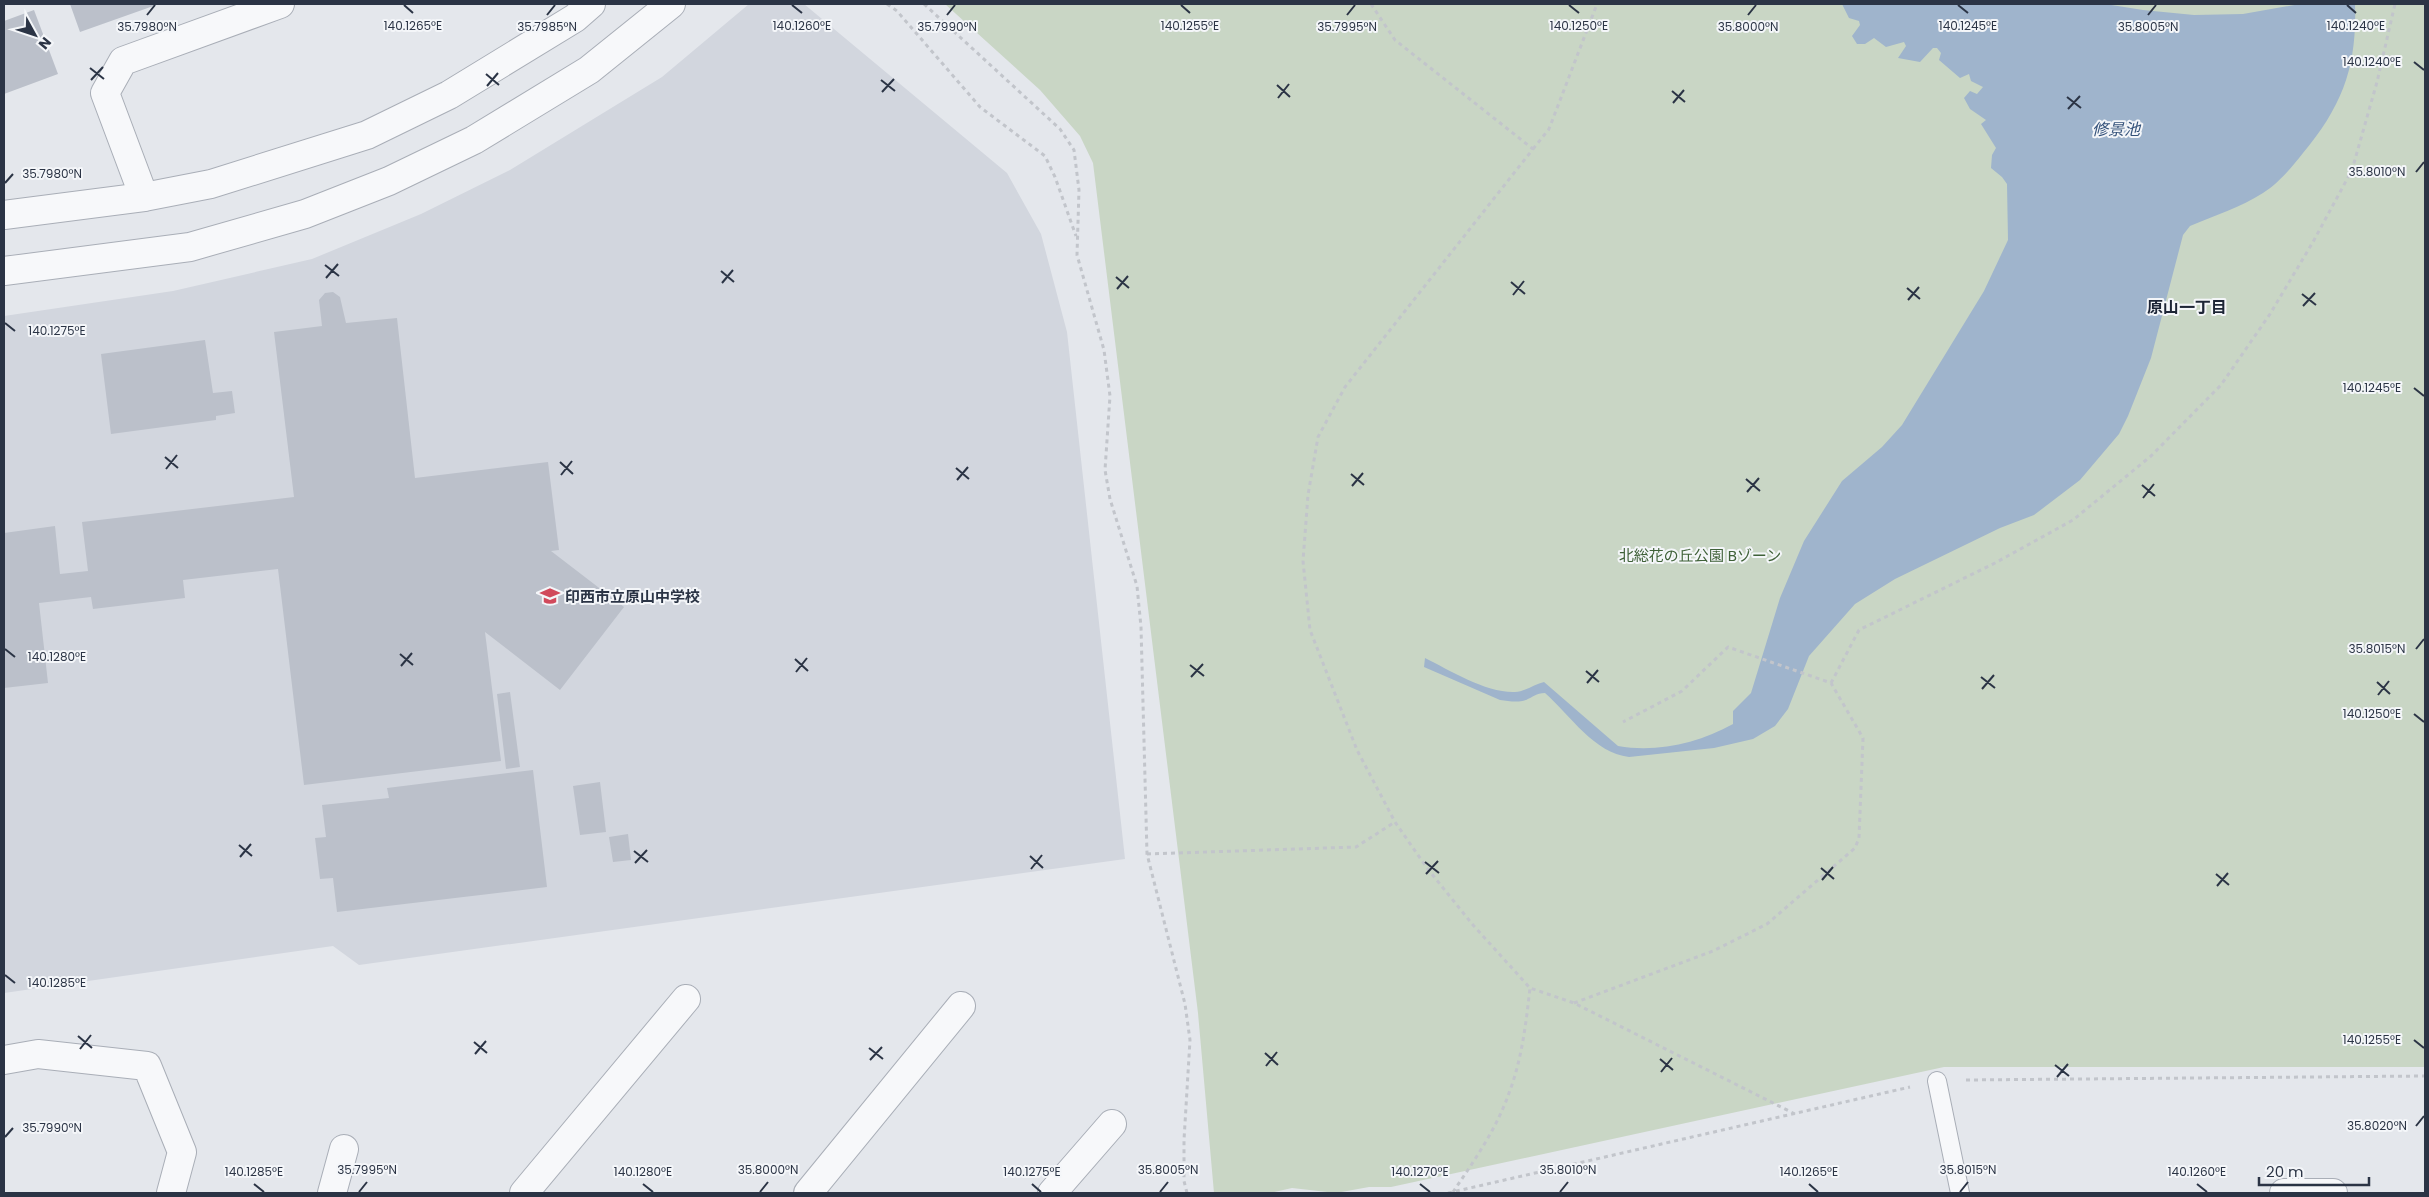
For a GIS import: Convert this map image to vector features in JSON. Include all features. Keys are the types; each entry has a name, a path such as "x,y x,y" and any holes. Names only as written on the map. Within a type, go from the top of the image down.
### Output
{"street":[{"path":"144,197 105,93 122,60 280,4"},
{"path":"4,215 144,197 211,184 367,135 449,95 575,18 591,4"},
{"path":"4,271 190,247 305,214 347,198 389,181 474,140 589,70 671,4"},
{"path":"524,1193 686,1000"},
{"path":"808,1193 961,1006"},
{"path":"4,1060 38,1054 147,1066 182,1152 171,1193"},
{"path":"1052,1193 1112,1124"},
{"path":"332,1193 344,1150"},
{"path":"2284,1193 2333,1193"}],"lane":[{"path":"1937,1081 1960,1193"}],"path":[{"path":"887,4 897,11 980,107 1045,156 1055,177 1077,239"},
{"path":"924,4 1060,129 1074,150 1079,190 1077,254 1104,350 1110,396 1105,470 1110,499 1137,586 1142,627 1147,854 1185,1004 1190,1040 1184,1140 1184,1181 1187,1193"},
{"path":"1371,4 1394,40 1532,149"},
{"path":"1598,4 1549,129 1345,387 1318,437 1308,495 1303,562 1310,630 1357,750 1395,822 1427,868 1472,925 1530,988 1574,1003 1795,1114"},
{"path":"1831,683 1859,630 1995,563 2073,520 2151,456 2221,385 2270,314 2313,242 2352,170 2378,82 2395,4"},
{"path":"1574,1003 1713,951 1767,924 1855,848 1859,838 1863,738 1831,683 1728,647 1682,690 1623,722"},
{"path":"1147,854 1356,847 1395,822"},
{"path":"1453,1192 1481,1150 1509,1093 1521,1048 1530,988"}],"shaded area":[{"name":"印西市立原山中学校","path":"749,4 804,4 1007,173 1041,234 1067,332 1125,859 359,965 333,946 4,993 4,316 173,291 312,259 421,214 510,170 662,77"}],"green space":[{"name":"北総花の丘公園 Bゾーン","path":"945,4 2425,4 2425,1067 1944,1067 1391,1187 1369,1187 1336,1193 1292,1188 1270,1193 1214,1193 1198,1013 1093,163 1080,136 1040,90"}],"water":[{"name":"修景池","path":"1842,4 2105,4 2194,15 2243,14 2300,4 2355,4 2355,26 2350,66 2338,101 2317,135 2294,164 2263,193 2237,207 2190,226 2183,235 2151,358 2119,434 2080,480 2034,515 2000,528 1895,579 1855,604 1809,656 1788,709 1775,726 1753,739 1714,748 1629,757 1616,754 1594,741 1545,693 1537,694 1523,701 1500,700 1424,667 1425,658 1469,680 1492,689 1504,691 1518,692 1544,682 1618,746 1648,748 1677,745 1720,731 1733,724 1733,711 1751,693 1780,598 1804,541 1842,481 1882,447 1902,425 1984,291 2008,240 2007,184 1991,168 1992,155 1996,148 1981,124 1986,120 1970,109 1964,98 1970,91 1977,94 1983,87 1971,81 1969,74 1960,78 1939,60 1941,53 1937,48 1933,48 1920,62 1898,58 1906,46 1904,42 1886,47 1874,38 1865,44 1857,44 1852,36 1860,25 1859,21 1849,18"}],"building":[{"path":"70,4 159,4 80,32"},
{"path":"34,10 58,74 4,94 4,21"},
{"path":"333,292 340,297 346,323 397,318 415,478 548,462 559,550 551,551 624,607 560,690 485,632 501,761 304,785 278,569 183,580 185,598 93,609 91,597 39,603 48,683 4,688 4,533 55,526 60,574 88,571 82,522 294,497 274,332 322,326 319,300 325,293"},
{"path":"205,340 213,393 232,391 235,413 216,416 216,420 111,434 101,354"},
{"path":"510,692 520,767 506,769 497,694"},
{"path":"533,770 547,887 337,912 333,878 320,879 315,838 326,837 322,805 389,798 387,788"},
{"path":"600,782 606,832 580,835 573,786"},
{"path":"628,834 631,860 613,862 609,837"}],"place":[{"name":"印西市立原山中学校","path":"550,596"}],"district":[{"name":"原山一丁目","path":"2187,307"}]}
